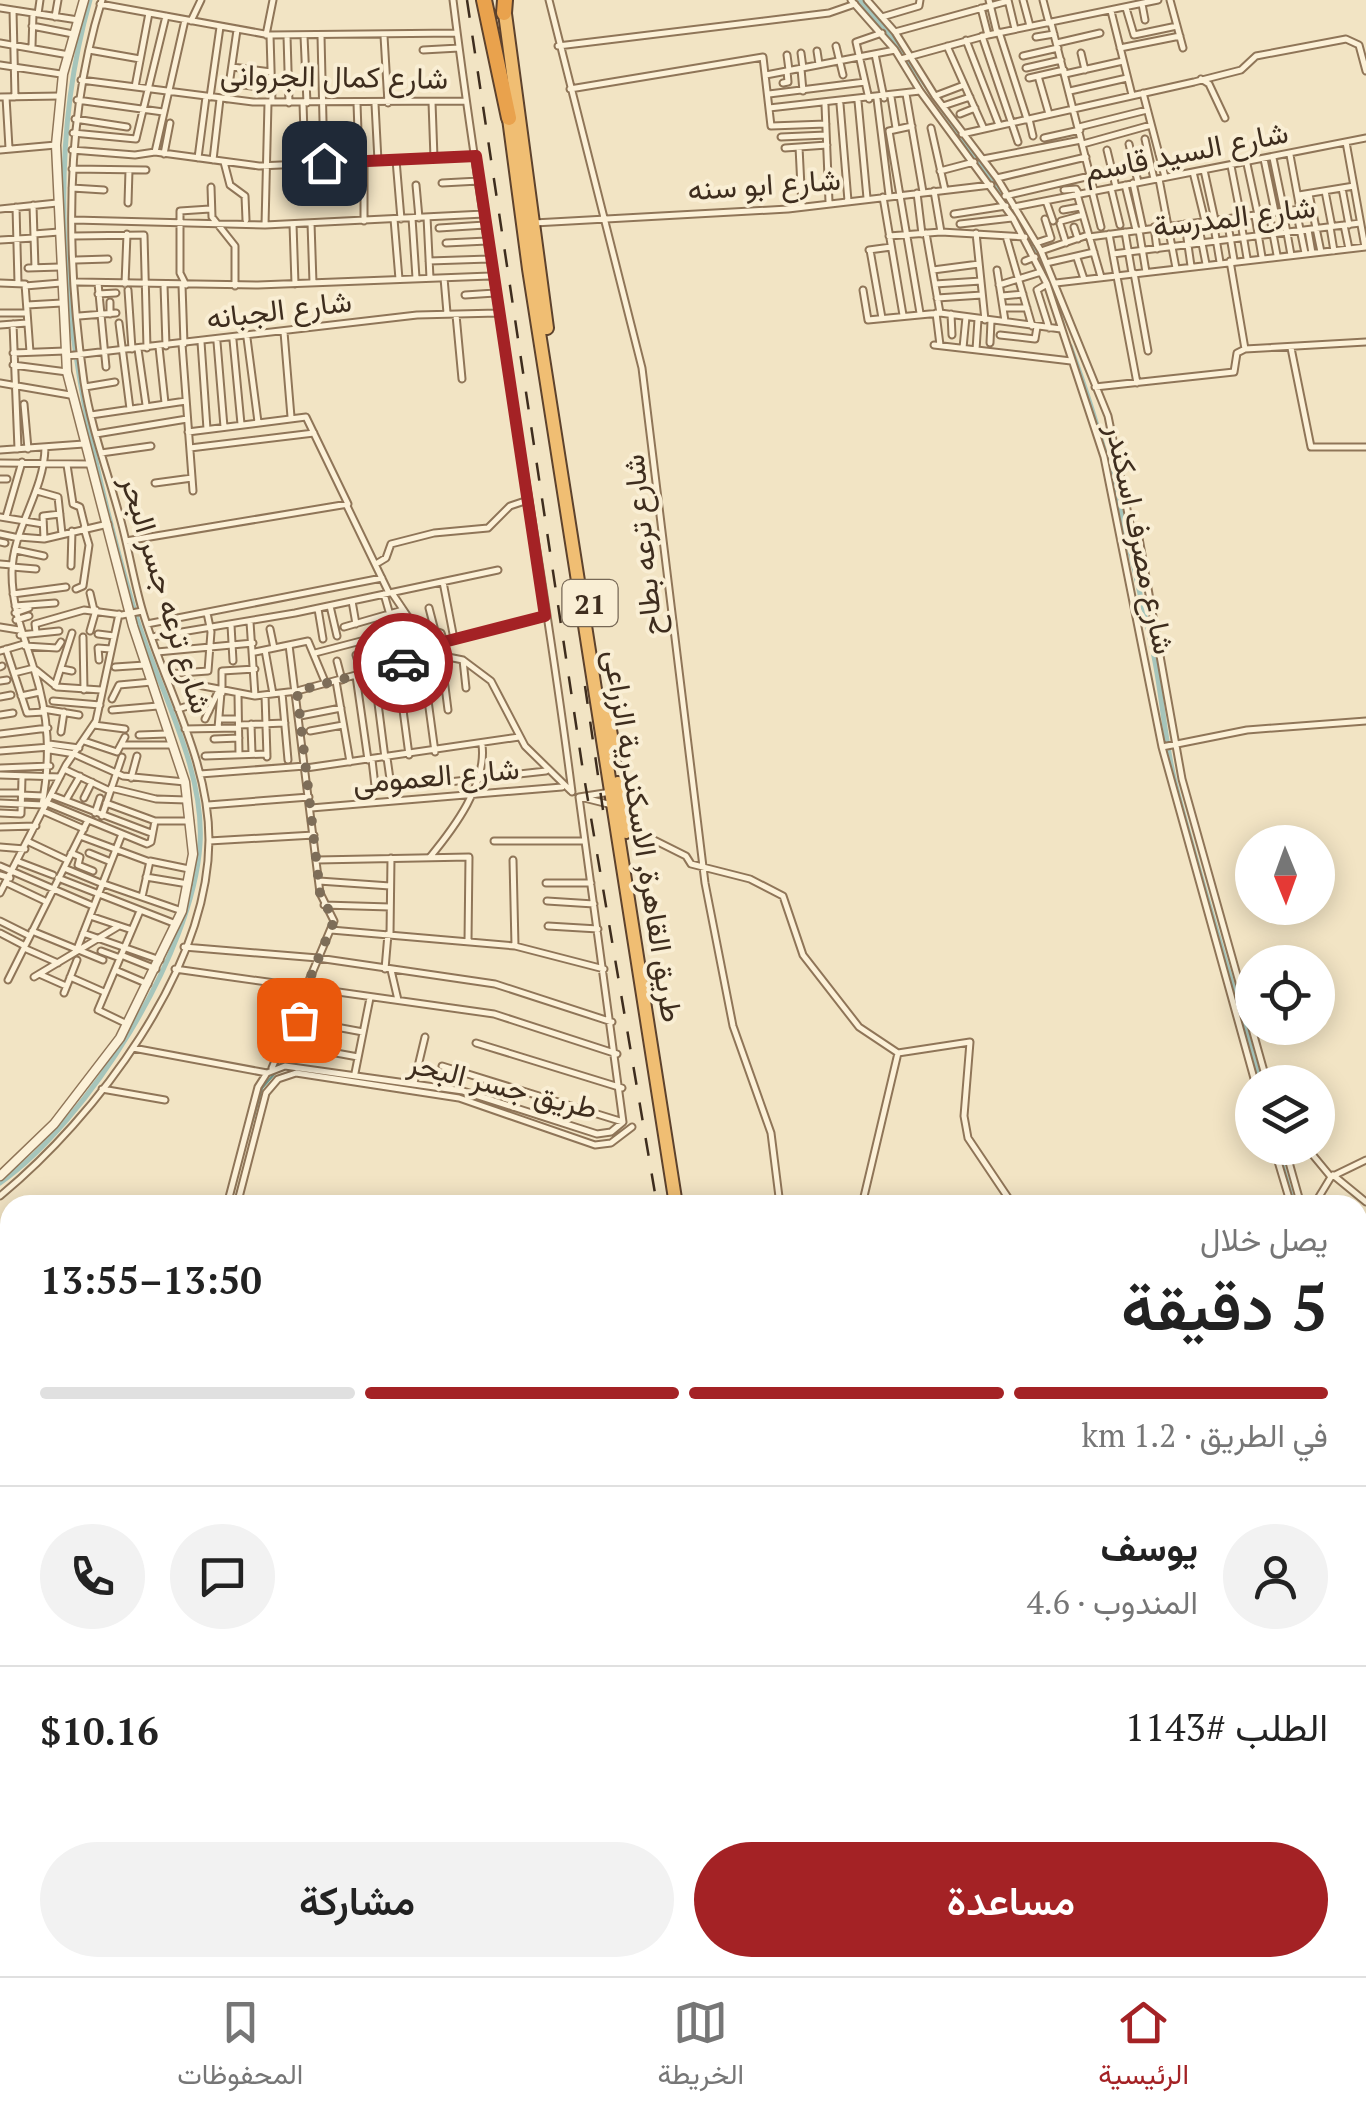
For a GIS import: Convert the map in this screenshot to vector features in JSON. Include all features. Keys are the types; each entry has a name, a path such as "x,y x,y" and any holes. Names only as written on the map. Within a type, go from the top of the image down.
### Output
{"highway":[{"path":"484,0 509,118"},
{"name":"طريق القاهرة, الاسكندرية الزراعى","path":"501,3 509,118 674,1195"},
{"name":"طريق القاهرة, الاسكندرية الزراعى","path":"501,3 531,223 682,1195"}],"street":[{"path":"9,0 14,97"},
{"path":"24,12 25,0"},
{"path":"32,46 32,26 40,0"},
{"path":"55,17 58,0"},
{"name":"شارع ترعه جسر البحر","path":"1,1195 68,1133 133,1048 184,947 204,890 209,841 200,774 147,624 136,612 70,394 56,145 64,74 84,0"},
{"path":"155,152 188,21 201,0"},
{"path":"265,226 264,166 272,89 268,35 273,0"},
{"path":"453,0 490,276 528,500 568,789"},
{"name":"شارع ترعه بطاح","path":"549,0 642,368 703,866 733,1026 771,1134 779,1195"},
{"name":"شارع مصرف اسكندر","path":"866,0 912,56 935,96 998,181 1006,206 1036,244 1113,432 1130,524 1139,538 1176,744 1262,1065"},
{"path":"882,17 919,6 920,0"},
{"path":"896,128 880,98 865,82 856,41 1008,0 1015,29"},
{"path":"1023,0 1030,26"},
{"path":"1043,0 1070,91 1101,227"},
{"path":"901,59 998,32 1155,0"},
{"path":"1170,0 1183,48"},
{"path":"101,2 268,35 457,33"},
{"name":"شارع ترعه جسر البحر","path":"0,1176 63,1114 128,1025 182,911 192,869 189,800 145,665 126,541 91,415 80,354 72,150 77,100 101,2"},
{"path":"558,46 829,13 853,2"},
{"name":"شارع مصرف اسكندر","path":"853,2 896,50 920,91 991,185 1014,208 1035,257 1046,268 1047,284 1104,457 1162,748 1250,1065"},
{"path":"990,3 1033,136"},
{"path":"1142,4 1145,20"},
{"path":"0,8 78,20"},
{"path":"981,8 985,36 1018,142"},
{"path":"1126,8 1132,33 1177,26"},
{"path":"1111,11 1132,96"},
{"path":"135,87 149,13"},
{"path":"74,133 134,140 166,16"},
{"path":"32,26 74,34"},
{"path":"198,158 220,27"},
{"path":"212,160 230,84 237,30"},
{"path":"1022,56 1100,33"},
{"path":"1036,38 1054,34"},
{"path":"288,35 289,103"},
{"path":"304,35 305,164"},
{"path":"321,35 324,163"},
{"path":"384,35 388,102"},
{"path":"1120,48 1180,36"},
{"path":"962,134 1242,70 1256,56 1346,39 1359,44 1366,71"},
{"path":"966,40 999,126"},
{"path":"0,43 69,55"},
{"path":"836,46 843,75"},
{"path":"947,46 984,129"},
{"path":"423,50 459,48"},
{"path":"88,50 140,59"},
{"path":"766,74 896,50"},
{"path":"817,51 819,64"},
{"path":"1081,53 1085,70"},
{"path":"801,54 813,79"},
{"path":"875,54 889,236 903,315"},
{"path":"783,83 788,83 788,55"},
{"path":"570,89 762,57 771,126 826,124"},
{"path":"1026,68 1062,60"},
{"path":"1028,78 1123,61"},
{"path":"827,63 830,75"},
{"path":"0,65 64,74"},
{"path":"232,67 271,72"},
{"path":"803,91 805,67"},
{"path":"1038,76 1049,114"},
{"path":"1070,91 1128,78"},
{"path":"1201,79 1209,84 1225,118"},
{"name":"شارع كمال الجروانى","path":"81,80 270,102 467,101"},
{"path":"768,94 865,82"},
{"path":"1108,82 1113,100"},
{"path":"230,84 272,89"},
{"path":"935,96 964,85"},
{"path":"1089,87 1093,104"},
{"path":"769,108 858,102 920,91"},
{"path":"906,94 924,234 938,298 937,345 1071,360"},
{"path":"1143,94 1176,268"},
{"path":"9,148 3,97 60,96"},
{"path":"942,106 970,96"},
{"path":"77,100 164,112"},
{"path":"375,102 378,160"},
{"path":"432,102 434,158"},
{"path":"858,102 867,199"},
{"path":"357,103 364,221"},
{"path":"840,104 848,201"},
{"path":"825,105 829,204"},
{"path":"960,114 975,108"},
{"path":"1044,138 1147,110"},
{"path":"75,120 127,126"},
{"path":"164,154 170,122"},
{"path":"983,159 1151,125"},
{"path":"912,126 889,130 920,313"},
{"path":"930,128 945,190"},
{"path":"781,137 826,135"},
{"name":"شارع السيد قاسم","path":"1014,208 1366,138"},
{"path":"1145,139 1159,178"},
{"path":"1055,283 1365,247 1346,142"},
{"path":"1129,144 1146,272"},
{"path":"0,150 56,145"},
{"path":"786,148 827,145"},
{"path":"800,147 802,207"},
{"path":"72,150 155,152 264,166 476,156"},
{"path":"1107,150 1148,351"},
{"path":"1290,154 1299,195 1298,210 1321,252"},
{"name":"شارع ابو سنه","path":"531,223 802,207 991,185 1086,157"},
{"path":"1273,158 1291,255"},
{"path":"1264,159 1277,256"},
{"path":"396,160 399,279"},
{"path":"224,162 230,186 246,196 246,220"},
{"path":"940,172 974,162"},
{"path":"1068,162 1071,170"},
{"path":"1247,162 1262,257"},
{"path":"334,163 336,200"},
{"path":"1231,166 1247,259"},
{"path":"72,169 146,170"},
{"path":"128,203 129,170"},
{"path":"1204,170 1220,262"},
{"path":"1194,172 1206,264"},
{"path":"1003,197 1090,176"},
{"path":"442,183 479,180"},
{"path":"1125,185 1140,229"},
{"path":"416,186 416,278"},
{"path":"1299,195 1354,186"},
{"path":"211,187 212,217 222,225 234,246 235,286"},
{"path":"72,188 104,190"},
{"path":"1342,188 1348,249"},
{"path":"1064,190 1076,189 1102,277"},
{"path":"934,191 942,232"},
{"path":"1325,191 1334,251"},
{"path":"1309,194 1309,253"},
{"path":"1046,201 1066,243"},
{"path":"0,209 58,202"},
{"path":"33,205 31,268 60,267"},
{"path":"954,214 1006,206"},
{"path":"16,207 16,239 30,352"},
{"path":"1063,210 1080,207"},
{"path":"193,491 180,223 183,208 211,210"},
{"path":"1040,251 1122,228 1298,210"},
{"path":"74,220 265,226 484,214"},
{"path":"1055,221 1083,215"},
{"path":"427,217 430,278"},
{"path":"960,224 1017,217"},
{"path":"1227,218 1245,349"},
{"path":"1036,244 1051,236 1055,221"},
{"path":"311,223 313,283"},
{"name":"شارع المدرسة","path":"1113,254 1360,223"},
{"path":"293,224 296,284"},
{"path":"1184,224 1192,266"},
{"path":"439,228 485,225"},
{"path":"1154,227 1158,249"},
{"path":"1074,228 1078,239"},
{"path":"0,240 59,232"},
{"path":"889,236 942,232 1025,237"},
{"path":"126,234 126,287 146,406"},
{"path":"74,236 126,234 145,238 147,348"},
{"path":"976,234 990,344"},
{"path":"1110,234 1137,383"},
{"path":"1000,335 1035,339 1006,236"},
{"path":"446,243 487,241"},
{"path":"882,318 869,250 891,247"},
{"path":"1000,284 1094,252"},
{"path":"1025,261 1035,257"},
{"path":"1078,258 1084,280"},
{"path":"76,260 108,259"},
{"path":"429,261 489,259"},
{"path":"933,270 979,264"},
{"path":"997,270 1006,323"},
{"path":"77,282 126,287 235,286 490,276"},
{"path":"444,278 447,313"},
{"path":"935,284 981,281"},
{"path":"0,283 61,283"},
{"path":"98,283 106,367"},
{"path":"1047,284 1037,290 1049,328"},
{"path":"164,285 165,404"},
{"path":"863,290 868,320 938,313 1061,329"},
{"path":"98,294 116,292"},
{"path":"465,295 494,293"},
{"path":"1001,296 1024,294"},
{"path":"938,298 982,295"},
{"path":"79,316 113,314 110,302"},
{"path":"0,313 62,304"},
{"path":"1003,308 1027,308"},
{"name":"شارع الجبانه","path":"0,354 80,354 216,342 447,313 456,316 498,312"},
{"path":"951,314 952,335"},
{"path":"456,316 462,379"},
{"path":"963,348 966,317"},
{"path":"976,350 985,320"},
{"path":"0,325 28,323"},
{"path":"13,324 12,385 18,449"},
{"path":"101,331 119,326 130,408"},
{"path":"284,332 295,416"},
{"path":"247,338 258,422"},
{"path":"233,340 241,424"},
{"path":"201,342 207,429"},
{"path":"216,342 224,427"},
{"path":"1080,386 1234,372 1237,353 1245,349 1366,342"},
{"path":"1291,348 1311,448 1366,447"},
{"path":"13,365 67,372"},
{"path":"86,387 114,382"},
{"path":"0,383 70,394"},
{"path":"91,415 186,401"},
{"path":"24,404 28,449"},
{"path":"188,432 295,416 307,418 340,478 348,506 382,578 390,616"},
{"path":"96,434 187,419"},
{"path":"190,448 314,433"},
{"path":"0,450 84,444"},
{"path":"101,454 151,446"},
{"path":"0,893 29,842 47,795 48,728 34,669 19,632 12,566 37,491 44,448"},
{"path":"22,462 3,517 43,524"},
{"path":"0,463 90,464"},
{"path":"67,465 74,505 82,507 88,550 83,586 76,589"},
{"path":"156,484 192,478"},
{"path":"37,491 56,504 62,534"},
{"path":"376,564 386,558 393,543 436,532 488,528 506,508 528,500"},
{"path":"126,541 348,506"},
{"path":"44,539 43,515 60,514"},
{"path":"0,534 44,539 108,524"},
{"path":"71,566 72,531"},
{"path":"16,550 44,556"},
{"path":"0,564 36,569"},
{"path":"152,637 250,622 498,570"},
{"path":"147,624 382,578"},
{"path":"443,582 454,640"},
{"path":"14,594 66,587"},
{"path":"90,593 95,610 90,631"},
{"path":"388,593 433,654"},
{"path":"352,601 356,624"},
{"path":"330,606 337,636"},
{"path":"15,613 60,608 136,612"},
{"path":"36,632 35,624 60,608"},
{"path":"318,608 323,639"},
{"path":"429,608 434,632 442,633 444,642"},
{"path":"344,628 403,610"},
{"path":"15,613 29,612"},
{"path":"166,677 209,668 210,626 206,612"},
{"path":"47,795 94,726 118,614"},
{"path":"428,646 545,616"},
{"path":"380,618 397,666 409,755"},
{"path":"250,622 255,696"},
{"path":"402,624 419,657 435,752"},
{"path":"230,625 233,660"},
{"path":"0,628 19,632 59,630"},
{"path":"270,629 274,648"},
{"path":"55,686 72,633"},
{"path":"98,634 114,636"},
{"path":"315,653 386,634"},
{"path":"83,637 84,690"},
{"path":"61,642 57,648 24,645 3,650 27,714 44,710 79,715"},
{"path":"254,652 310,642 326,684"},
{"path":"158,652 253,643"},
{"path":"230,1195 252,1106 334,917 324,904 319,882 289,645"},
{"path":"100,660 98,648 110,648"},
{"path":"265,650 273,694"},
{"path":"372,652 391,786"},
{"path":"166,677 238,696 255,696 297,691 441,654 463,660 491,680 519,737 546,771 579,797 612,798"},
{"path":"441,654 448,710"},
{"path":"356,656 375,786"},
{"path":"56,658 72,671"},
{"path":"337,660 350,763"},
{"path":"463,660 466,688"},
{"path":"115,667 145,665"},
{"path":"14,673 34,669"},
{"path":"34,669 55,686 101,690"},
{"path":"218,728 222,670 254,669"},
{"path":"112,699 119,685 152,682"},
{"path":"21,696 40,692"},
{"path":"205,719 220,692"},
{"path":"282,693 288,760"},
{"path":"0,696 11,695"},
{"path":"205,756 267,755 265,695"},
{"path":"238,696 239,755"},
{"path":"53,701 100,705"},
{"path":"178,710 194,704 209,711"},
{"path":"112,710 161,706"},
{"path":"300,716 341,708"},
{"path":"61,732 64,712"},
{"path":"0,715 13,714"},
{"path":"218,720 239,724 285,723"},
{"path":"1162,748 1246,730 1366,721"},
{"path":"185,729 239,724"},
{"path":"251,724 252,754"},
{"path":"310,731 344,725"},
{"path":"94,726 125,728"},
{"path":"0,734 48,728"},
{"path":"139,735 170,734"},
{"path":"84,741 103,744 117,752 126,737"},
{"path":"200,774 350,763 519,737"},
{"path":"214,740 239,738"},
{"path":"430,857 478,778 482,744"},
{"path":"122,745 174,745"},
{"path":"0,751 49,746 76,752 130,778 185,782"},
{"path":"130,778 137,756"},
{"path":"99,825 122,757"},
{"path":"0,768 49,770 60,777"},
{"path":"64,769 111,790 156,799 189,800"},
{"path":"0,776 49,770"},
{"path":"414,786 546,771"},
{"path":"0,814 20,814 22,776"},
{"path":"66,801 80,776"},
{"path":"84,798 92,782"},
{"name":"شارع العمومى","path":"311,808 568,789"},
{"path":"0,793 47,795 152,834"},
{"path":"207,806 310,796"},
{"path":"579,797 612,798"},
{"path":"442,1066 624,1121 579,797"},
{"path":"94,812 100,798"},
{"path":"106,803 155,821 192,821"},
{"path":"0,804 45,806 148,844 155,821"},
{"path":"45,806 84,828"},
{"path":"8,980 56,877 88,820"},
{"path":"0,827 36,826"},
{"path":"625,828 634,828 686,856 692,864 750,880 782,896 800,950 868,1035 898,1053 971,1043 965,1127 975,1153 1006,1195"},
{"path":"78,950 122,834"},
{"path":"209,841 314,834"},
{"path":"80,836 150,861 192,869"},
{"path":"494,842 584,841"},
{"path":"29,842 67,860"},
{"path":"0,847 25,850"},
{"path":"71,852 80,857 78,865 93,871"},
{"path":"88,853 111,862"},
{"path":"317,860 466,856 470,862 468,941"},
{"path":"391,858 388,969 398,1000"},
{"path":"514,860 515,946"},
{"path":"142,897 150,861"},
{"path":"19,862 176,924"},
{"path":"0,866 94,906"},
{"path":"63,868 182,911"},
{"path":"0,875 47,902"},
{"path":"146,877 188,884"},
{"path":"319,882 390,886"},
{"path":"546,882 591,883"},
{"path":"547,901 594,904"},
{"path":"324,904 390,907"},
{"path":"128,1025 98,1012 140,911"},
{"path":"90,916 132,930"},
{"path":"0,921 103,960"},
{"path":"77,960 65,990 37,975 119,926"},
{"path":"548,926 598,929"},
{"path":"331,930 515,946 604,968"},
{"path":"0,933 58,962"},
{"path":"83,933 160,960"},
{"path":"184,947 318,958 499,984 612,1022"},
{"path":"101,952 156,969"},
{"path":"175,968 505,1016 617,1054"},
{"path":"115,970 148,984"},
{"path":"70,977 105,992"},
{"path":"355,1073 370,996"},
{"path":"293,1019 362,1032"},
{"path":"414,1083 425,1037"},
{"path":"476,1043 622,1088"},
{"path":"303,1047 358,1056"},
{"name":"طريق جسر البحر","path":"133,1048 269,1072 291,1065 462,1091 597,1134 611,1132 624,1121"},
{"path":"864,1195 898,1053"},
{"name":"طريق جسر البحر","path":"240,1195 261,1109 271,1086 296,1073 459,1098 594,1145 612,1143 632,1127"},
{"path":"102,1089 165,1100"},
{"path":"252,1106 261,1109"},
{"path":"1320,1195 1332,1176 1366,1160"},
{"path":"1279,1165 1287,1195"},
{"path":"1289,1165 1297,1195"},
{"path":"1322,1165 1357,1195"}],"waterway":[{"path":"0,1183 34,1155 67,1119 130,1031 178,934 193,887 200,844 200,815 187,756 144,640 114,538 81,385 70,308 64,230 65,152 73,75 90,0"},
{"path":"860,0 896,43 1018,217 1042,259 1063,326"},
{"path":"1070,346 1116,495 1155,664 1175,782 1255,1065"},
{"path":"248,1136 262,1088 276,1072"},
{"path":"1282,1165 1291,1195"},
{"path":"232,1195 238,1173"}],"railway":[{"path":"467,0 583,771 655,1195"},
{"path":"585,686 603,810"}],"way so far":[{"path":"299,1020 293,1019 334,921 320,893 297,691 403,663"}],"route":[{"path":"324,163 476,156 490,276 510,372 545,616 428,646 433,654 403,663"}]}
